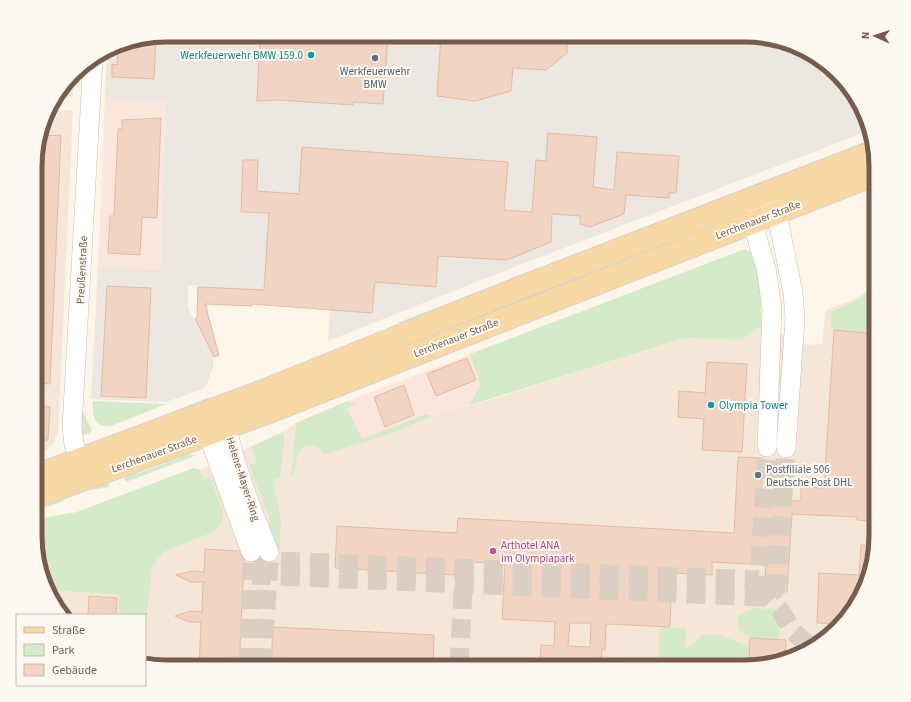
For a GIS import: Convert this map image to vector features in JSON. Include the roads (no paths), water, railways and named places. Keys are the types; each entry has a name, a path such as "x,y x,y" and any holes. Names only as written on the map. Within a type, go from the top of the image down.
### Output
{"main road":[{"name":"Lerchenauer Straße","path":"42,493 83,468 218,408 759,195 868,154"},
{"name":"Lerchenauer Straße","path":"42,475 83,468 217,430 869,177"}],"street":[{"name":"Preußenstraße","path":"83,468 74,444 72,427 93,66"},
{"path":"759,195 793,293 794,348 786,448"},
{"path":"767,217 756,235 770,291 772,331 767,447"},
{"path":"772,331 780,342 794,348"},
{"name":"Helene-Mayer-Ring","path":"218,408 217,430 260,552"}],"tunnel":[{"path":"252,560 759,580 767,447"},
{"path":"252,575 761,597 775,590 777,581 786,448"},
{"path":"262,660 269,562"},
{"path":"248,660 252,563"},
{"path":"459,660 464,572"},
{"path":"761,585 766,595 780,610 793,631 806,643"}],"place":[{"name":"Werkfeuerwehr BMW 159.0","path":"311,55"},
{"name":"Werkfeuerwehr BMW","path":"375,58"},
{"name":"Olympia Tower","path":"711,405"},
{"name":"Postfiliale 506 Deutsche Post DHL","path":"758,475"},
{"name":"Arthotel ANA im Olympiapark","path":"493,551"}]}
